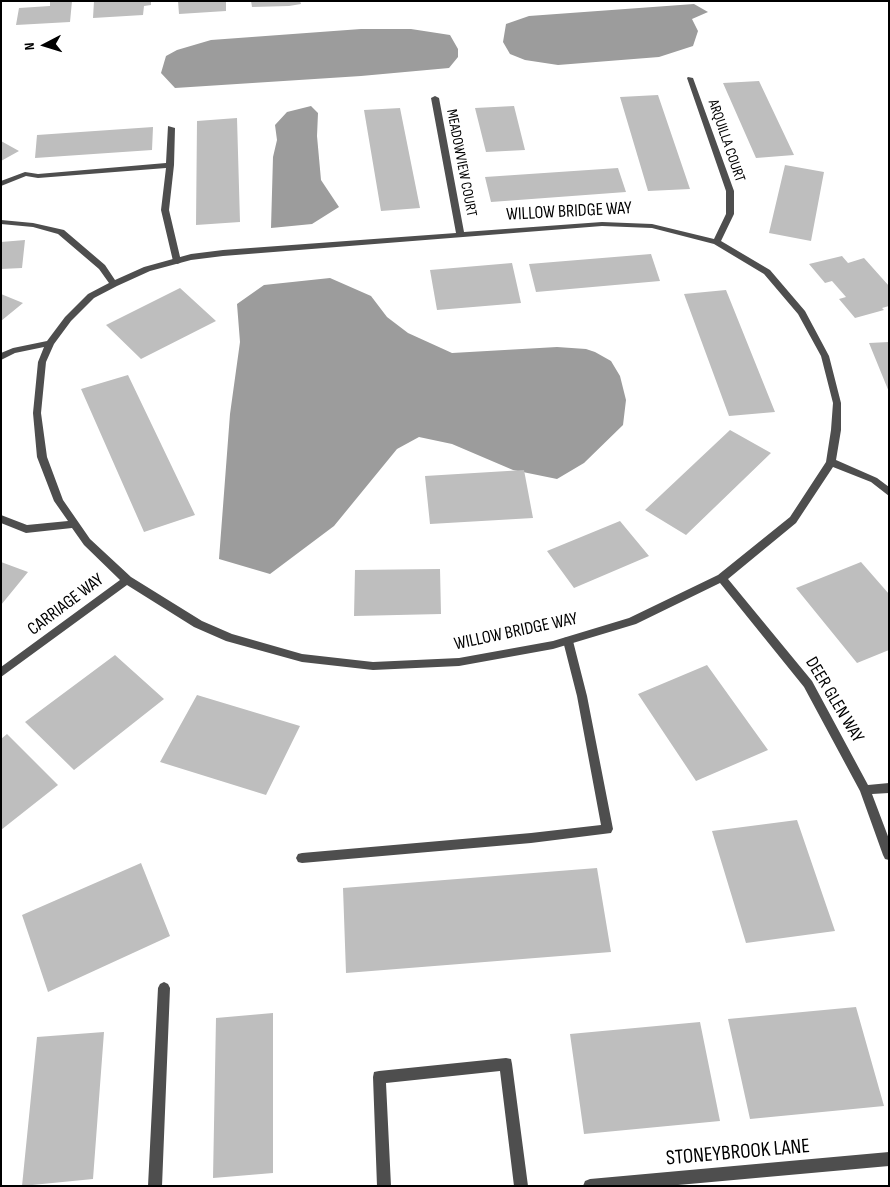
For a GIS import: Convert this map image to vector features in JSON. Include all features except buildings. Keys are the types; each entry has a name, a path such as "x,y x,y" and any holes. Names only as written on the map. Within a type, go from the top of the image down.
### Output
{"street":[{"name":"ARQUILLA COURT","path":"690,78 730,191 730,214 717,242"},
{"name":"MEADOWVIEW COURT","path":"434,98 460,234"},
{"path":"170,128 170,165 165,210 177,261"},
{"path":"1,184 25,174 38,176 170,165"},
{"path":"1,222 33,225 62,232 102,267 114,284"},
{"name":"WILLOW BRIDGE WAY","path":"627,224 652,226 717,242 766,272 802,313 825,356 837,403 836,430 831,462 793,520 722,578 632,621 568,641 459,662 373,666 302,658 230,638 198,624 126,580 87,542 59,501 42,458 37,413 42,362 50,343 68,319 91,296 147,270 177,261 223,253 460,234 627,224"},
{"path":"1,357 14,351 50,343"},
{"path":"831,462 874,480 889,493"},
{"path":"1,519 26,529 75,524"},
{"name":"DEER GLEN WAY","path":"722,578 808,684 838,736 865,790 889,855"},
{"name":"CARRIAGE WAY","path":"1,674 126,580"},
{"path":"302,858 531,838 608,829 582,696 568,641"},
{"path":"865,790 889,788"},
{"path":"155,1186 164,988"},
{"path":"384,1186 379,1077 506,1064 521,1186"},
{"name":"STONEYBROOK LANE","path":"590,1186 889,1159"}],"shaded area":[{"path":"694,4 708,12 692,19 698,31 693,46 659,57 558,65 525,60 510,54 503,42 506,24 529,16"},
{"path":"361,29 411,29 450,35 458,49 458,57 449,68 361,76 175,88 161,73 166,56 177,50 211,40"},
{"path":"311,106 318,113 317,136 321,180 339,207 312,224 271,228 273,157 277,140 275,125 287,112"},
{"path":"330,278 371,296 387,317 408,333 452,353 557,347 586,349 595,352 611,361 620,376 626,400 623,425 584,463 557,479 513,470 452,444 419,437 397,449 334,526 270,574 219,559 230,414 240,342 237,304 264,285"}]}
